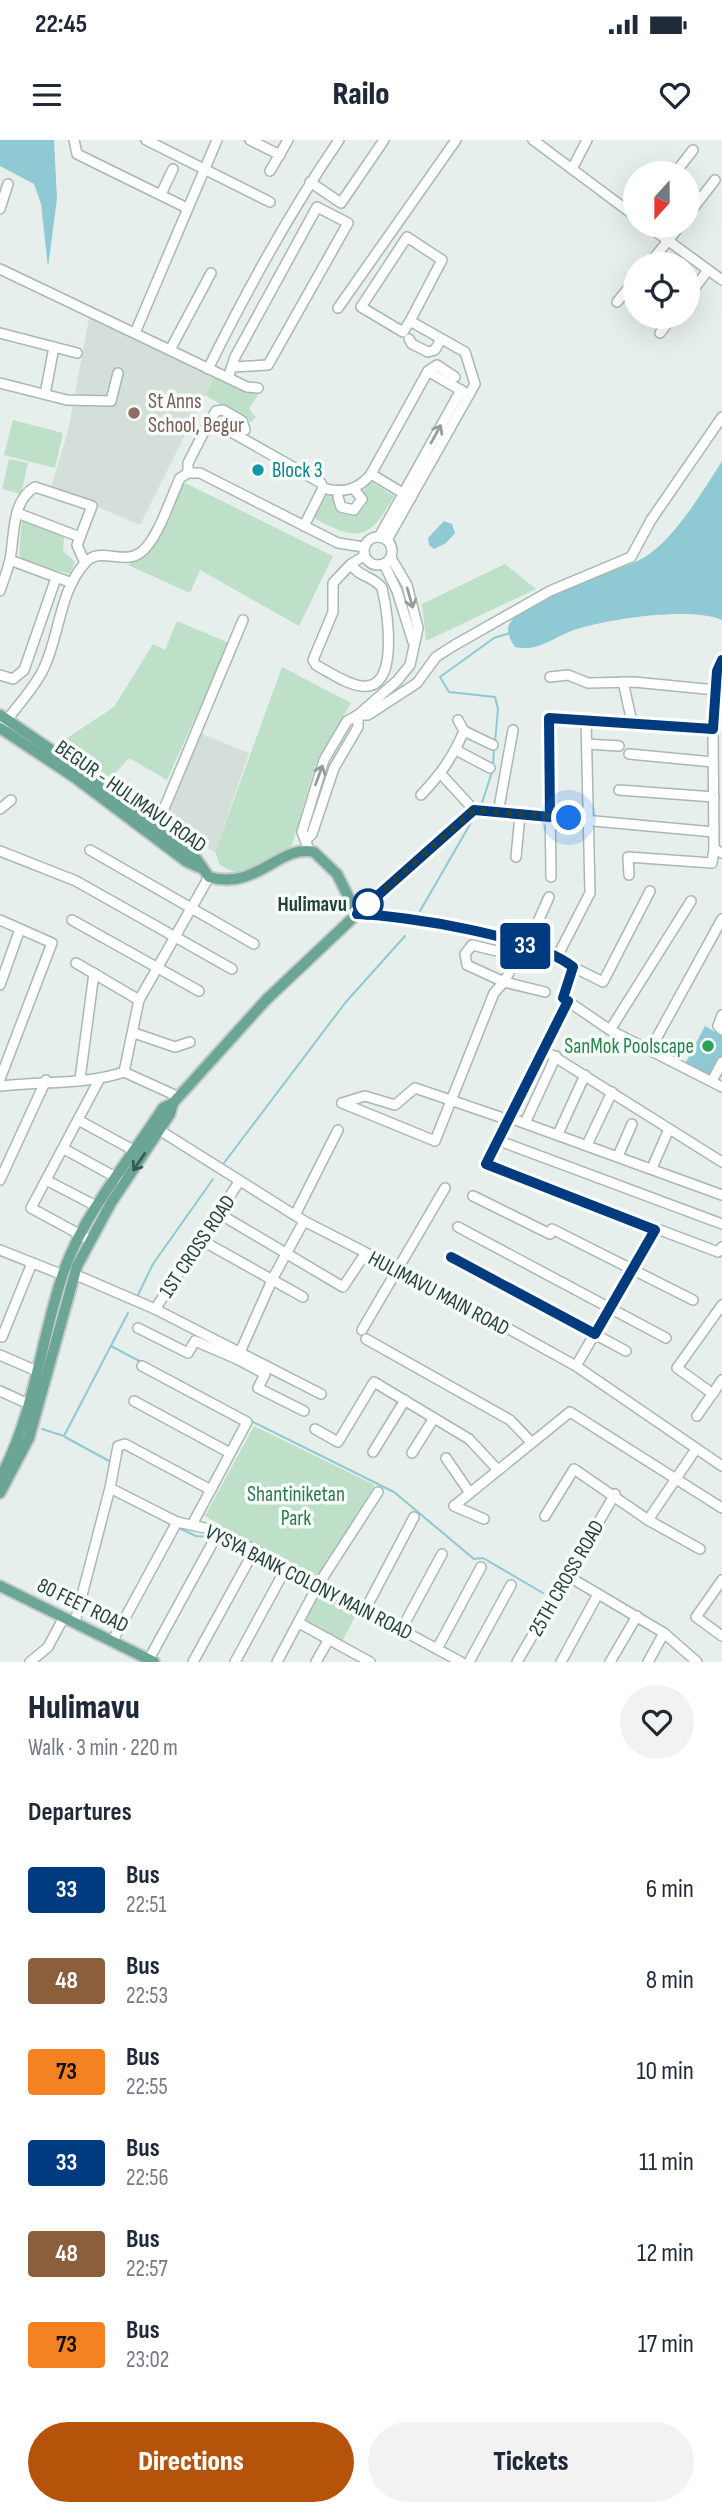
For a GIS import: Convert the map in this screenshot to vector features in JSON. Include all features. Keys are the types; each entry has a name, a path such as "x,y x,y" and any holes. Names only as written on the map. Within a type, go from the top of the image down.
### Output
{"main road":[{"name":"BEGUR - HULIMAVU ROAD","path":"2,723 85,773 154,833 206,873"},
{"path":"33,1406 39,1372 69,1275 96,1206 120,1179 133,1150 170,1114 176,1100 266,1000 357,914 337,874 308,845 239,880 206,873"},
{"path":"85,1238 120,1179 156,1128"},
{"path":"0,1487 33,1406 69,1275"},
{"name":"80 FEET ROAD","path":"2,1584 151,1661"}],"street":[{"path":"74,140 77,154 187,208"},
{"path":"146,140 270,202"},
{"path":"135,333 216,140"},
{"path":"250,140 280,155"},
{"path":"270,171 288,140"},
{"path":"208,369 253,278 310,182 339,140"},
{"path":"310,182 341,203 384,140"},
{"path":"338,308 456,140"},
{"path":"533,140 623,207"},
{"path":"572,169 587,140"},
{"path":"684,161 693,150"},
{"path":"161,194 173,169"},
{"path":"700,199 715,180"},
{"path":"0,209 8,184"},
{"path":"228,378 235,357 317,206 348,223 268,365 233,367"},
{"path":"407,237 442,260 410,321 403,332 361,307 407,237"},
{"path":"665,238 721,279"},
{"path":"658,252 668,240"},
{"path":"0,269 208,369 257,388"},
{"path":"700,281 708,270"},
{"path":"170,349 211,273"},
{"path":"617,302 623,295"},
{"path":"383,538 465,392 475,384 465,352 410,321"},
{"path":"660,333 663,329"},
{"path":"0,333 77,353"},
{"path":"409,339 412,344 428,352 435,350 441,339"},
{"path":"46,394 54,347"},
{"path":"323,488 342,491 353,488 371,474 428,371 435,365 455,377"},
{"path":"428,371 465,392"},
{"path":"0,383 67,400 111,401 118,373"},
{"path":"188,473 188,463 216,411 223,410 242,421 245,430"},
{"path":"358,715 368,715 417,683 436,657 453,646 550,591 631,557 651,520 722,417"},
{"path":"210,420 321,483 323,488"},
{"path":"2,723 43,672 72,583 85,563 96,556 125,558 142,551 151,541 180,478 188,473 200,473 303,526 366,555 387,561"},
{"path":"371,474 407,495"},
{"path":"0,589 10,560 17,513 26,493 35,487 92,506 77,545 85,563"},
{"path":"303,526 323,488"},
{"path":"338,497 341,507 354,510 362,499 353,488"},
{"path":"17,513 80,537"},
{"path":"353,568 378,582 383,594 389,664 379,680 369,686 359,686 316,665 313,660 333,612 332,583 366,555 370,539 383,538"},
{"path":"308,845 302,832 324,760 347,721 358,715 397,681 410,665 413,642 387,561 392,548 383,538"},
{"path":"10,560 72,583"},
{"path":"0,675 13,679 24,670 56,578"},
{"path":"154,833 243,620"},
{"path":"629,876 628,858 712,863 718,851 714,832 716,794 713,729 719,690 717,671 722,660"},
{"path":"550,677 568,675 588,682 623,682 719,690"},
{"path":"623,682 632,722"},
{"path":"551,877 549,718 713,729"},
{"path":"557,957 590,893 586,719"},
{"path":"458,720 464,731 493,745"},
{"path":"498,813 513,730"},
{"path":"421,795 441,774 464,731"},
{"path":"587,744 619,746"},
{"path":"456,750 489,768"},
{"path":"629,754 713,762"},
{"path":"441,774 477,810 714,832"},
{"path":"618,790 716,794"},
{"path":"0,809 11,800"},
{"path":"357,914 477,810"},
{"path":"516,857 520,815"},
{"path":"90,850 254,944"},
{"path":"0,851 76,881 232,969"},
{"path":"124,1072 139,1000 190,908 206,873"},
{"path":"357,914 410,918 525,946 557,957 603,982 650,891"},
{"path":"500,1117 451,1102 415,1088 395,1105 365,1096 342,1103 435,1142 451,1102 495,993 525,946 550,897"},
{"path":"610,1030 691,901"},
{"path":"650,1050 722,919"},
{"path":"0,920 52,943 0,1079"},
{"path":"72,920 199,992"},
{"path":"0,985 20,929"},
{"path":"518,956 472,945 468,947 467,965 504,982 545,992"},
{"path":"76,963 139,1000"},
{"path":"573,967 563,998 610,1030 722,1087"},
{"path":"80,1079 94,973"},
{"path":"568,1001 486,1164 655,1230 718,1252 722,1247"},
{"path":"722,1015 718,1026 722,1030"},
{"path":"134,1033 175,1047 190,1042"},
{"path":"542,1049 722,1162"},
{"path":"526,1123 556,1056"},
{"path":"712,1082 722,1062"},
{"path":"0,1086 47,1080 99,1080 124,1072 176,1100"},
{"path":"558,1134 585,1075"},
{"path":"0,1180 47,1080"},
{"path":"85,1238 31,1208 80,1121 99,1080"},
{"path":"587,1145 612,1092"},
{"path":"513,1119 722,1195"},
{"path":"80,1121 133,1150"},
{"path":"618,1156 632,1124"},
{"name":"HULIMAVU MAIN ROAD","path":"156,1128 304,1221 399,1269 576,1366 721,1464"},
{"path":"652,1168 669,1129"},
{"path":"295,1215 338,1130"},
{"path":"497,1140 722,1224"},
{"path":"64,1149 120,1179"},
{"path":"46,1180 96,1206"},
{"name":"1ST CROSS ROAD","path":"155,1309 239,1182"},
{"path":"445,1188 364,1335 510,1420 531,1443"},
{"path":"473,1196 550,1234 552,1229 693,1300"},
{"path":"218,1213 344,1287 365,1254"},
{"path":"239,1356 273,1278 304,1221"},
{"path":"458,1227 666,1338"},
{"path":"576,1366 655,1230"},
{"path":"201,1240 303,1297"},
{"path":"0,1250 155,1309 239,1356 321,1394"},
{"path":"451,1257 626,1351"},
{"path":"2,1337 32,1263"},
{"path":"713,1394 677,1368 722,1306"},
{"path":"138,1328 188,1353 195,1340 239,1356 265,1374 258,1388 304,1411"},
{"path":"0,1355 39,1372"},
{"path":"142,1366 247,1422 193,1523"},
{"path":"697,1416 722,1380"},
{"path":"315,1429 338,1442 374,1382 469,1439 498,1470"},
{"path":"0,1391 33,1406"},
{"path":"373,1452 405,1400"},
{"path":"134,1401 230,1453"},
{"path":"484,1519 454,1506 570,1412 722,1508"},
{"path":"412,1453 434,1418"},
{"path":"30,1662 48,1647 70,1620 110,1488 118,1446 125,1444 211,1490"},
{"path":"648,1520 696,1449"},
{"path":"446,1458 470,1493"},
{"path":"545,1516 573,1468 615,1494 648,1520 700,1549"},
{"name":"VYSYA BANK COLONY MAIN ROAD","path":"110,1488 177,1521 219,1531 461,1662"},
{"path":"276,1662 318,1585 378,1492"},
{"name":"25TH CROSS ROAD","path":"517,1662 615,1494"},
{"path":"365,1610 414,1517"},
{"path":"113,1642 177,1521"},
{"path":"151,1661 219,1531"},
{"path":"193,1662 254,1550"},
{"path":"401,1630 442,1553"},
{"path":"437,1649 481,1567"},
{"path":"235,1662 286,1568"},
{"path":"566,1575 664,1633 691,1660"},
{"path":"722,1580 696,1617 722,1636"},
{"path":"470,1662 511,1585"},
{"path":"561,1662 598,1594"},
{"path":"610,1662 636,1616"},
{"path":"299,1623 329,1639 357,1659 370,1662"},
{"path":"648,1662 664,1633"},
{"path":"316,1662 329,1639"}],"shaded area":[{"name":"St Anns School, Begur","path":"89,318 214,377 140,525 51,487 68,431"},
{"path":"200,733 249,753 215,852 164,825"}],"green space":[{"path":"214,377 258,395 249,409 256,417 251,422 205,395"},
{"path":"13,420 63,433 55,468 4,455"},
{"path":"9,459 28,463 21,494 2,489"},
{"path":"183,482 333,556 299,626 200,570 190,593 128,565 151,550"},
{"path":"371,482 394,496 377,522 369,529 361,533 342,531 314,518 327,494 334,495 336,508 342,514 358,514 366,505 363,490"},
{"path":"22,520 64,537 63,551 75,562 70,574 23,561 19,553"},
{"path":"505,564 536,589 426,641 422,604"},
{"path":"177,621 229,643 167,780 129,758 111,778 58,744 114,707 153,644 165,650"},
{"path":"282,667 351,703 316,763 292,845 262,867 234,872 220,865 215,852"},
{"name":"Shantiniketan Park","path":"254,1426 375,1485 317,1579 205,1516"},
{"path":"318,1592 357,1613 341,1643 302,1622"}],"water":[{"path":"0,140 54,140 57,199 48,267 41,204 34,184 0,166"},
{"path":"722,461 722,620 690,614 647,616 585,627 530,648 515,647 508,629 521,611 554,592 631,564 656,549 678,526"},
{"path":"444,521 452,524 455,533 446,543 434,549 429,545 428,538"},
{"name":"SanMok Poolscape","path":"705,1026 722,1036 722,1056 712,1078 685,1064"}],"waterway":[{"path":"495,742 498,709 495,697 449,692 440,677 494,638 510,633"},
{"path":"493,767 494,748"},
{"path":"481,806 492,772"},
{"path":"420,911 476,814"},
{"path":"224,1163 345,1003 405,936"},
{"path":"138,1295 153,1264 213,1179"},
{"path":"42,1429 64,1436 128,1313"},
{"path":"111,1346 141,1362"},
{"path":"251,1421 394,1492 474,1559 483,1558 543,1593"},
{"path":"65,1437 111,1462"},
{"path":"179,1528 196,1536 210,1537"}],"bus line":[{"name":"33","path":"451,1257 595,1334 655,1230 486,1164 568,1001 563,998 573,967 564,960 534,948 467,930 400,916 357,914 474,810 550,817 549,718 713,729 717,671 722,660"}],"place":[{"name":"St Anns School, Begur","path":"134,413"},
{"name":"Block 3","path":"258,470"},
{"name":"Hulimavu","path":"368,904"},
{"name":"SanMok Poolscape","path":"708,1046"}],"route":[{"path":"368,904 474,810 569,818"}]}
